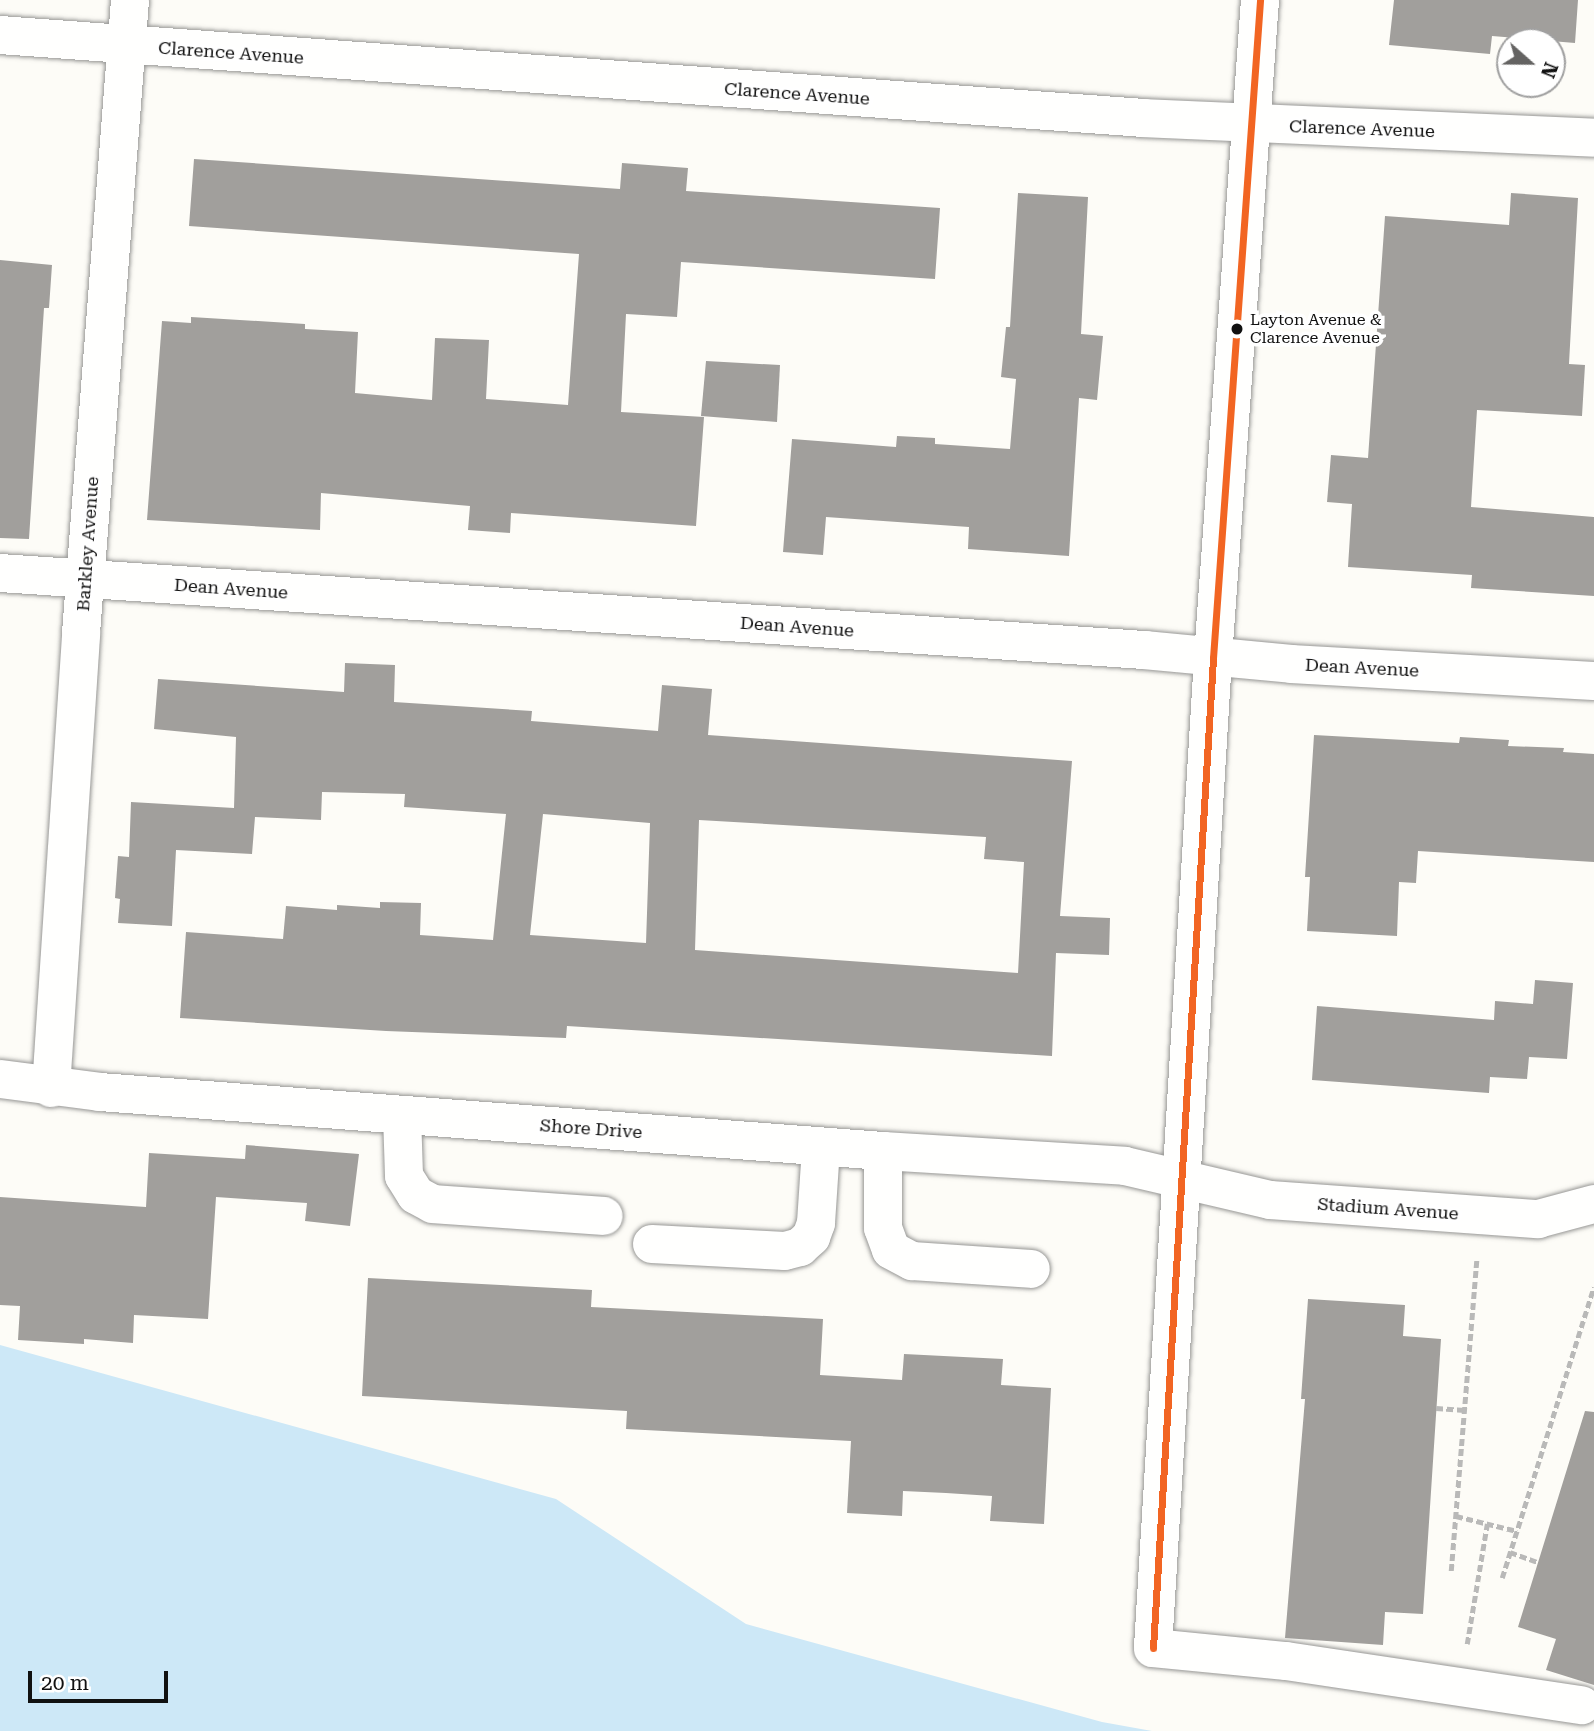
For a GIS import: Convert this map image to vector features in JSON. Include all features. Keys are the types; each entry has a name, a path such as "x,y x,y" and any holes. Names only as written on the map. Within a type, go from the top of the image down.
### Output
{"street":[{"name":"Barkley Avenue","path":"51,1088 85,579 130,0"},
{"path":"1260,0 1213,658 1153,1648 1286,1661 1582,1705"},
{"name":"Clarence Avenue","path":"0,35 1251,124 1594,138"},
{"name":"Dean Avenue","path":"0,573 1144,650 1213,658 1594,681"},
{"name":"Shore Drive","path":"0,1079 51,1088 821,1147 1125,1166 1182,1179"},
{"path":"402,1115 404,1176 416,1195 433,1204 604,1216"},
{"path":"652,1244 785,1251 800,1247 811,1237 816,1223 821,1147"},
{"path":"883,1151 883,1228 891,1250 912,1261 1031,1269"},
{"name":"Stadium Avenue","path":"1182,1179 1270,1200 1481,1216 1538,1219 1594,1204"}],"path":[{"path":"1451,1571 1481,1216"},
{"path":"1502,1578 1594,1287"},
{"path":"1436,1408 1465,1410"},
{"path":"1456,1516 1517,1531"},
{"path":"1460,1686 1487,1524"},
{"path":"1510,1552 1538,1562"}],"water":[{"path":"0,1345 556,1499 746,1624 1102,1722 1152,1731 0,1731"}],"building":[{"path":"1394,0 1578,0 1575,43 1566,42 1566,28 1496,28 1490,54 1389,45"},
{"path":"194,159 620,189 622,163 688,168 686,191 940,208 935,279 681,262 677,317 626,314 621,412 704,417 696,526 511,513 510,533 468,530 470,506 321,493 320,530 147,520 162,321 191,323 191,317 305,324 305,329 358,332 355,393 432,400 435,338 489,340 486,399 568,405 579,254 189,226"},
{"path":"1018,193 1088,197 1081,334 1103,336 1097,400 1079,398 1069,556 968,549 969,527 826,517 823,555 783,552 792,439 896,447 897,436 935,438 935,444 1010,449 1016,379 1001,377 1006,327 1010,327"},
{"path":"1511,193 1578,198 1569,364 1585,365 1582,416 1477,410 1471,507 1594,517 1594,596 1471,588 1472,575 1348,567 1352,504 1327,502 1331,455 1368,458 1385,216 1509,225"},
{"path":"0,260 52,265 49,308 44,308 29,539 0,538"},
{"path":"706,361 780,365 777,422 701,416"},
{"path":"345,663 395,665 394,702 532,711 531,721 658,731 662,685 712,689 708,735 1072,761 1060,916 1110,918 1109,955 1056,953 1052,1056 567,1026 566,1038 386,1031 180,1018 186,932 283,939 286,906 337,910 337,905 380,908 380,902 421,903 420,935 493,940 506,814 404,807 405,794 322,792 321,820 255,817 252,854 176,850 172,926 118,923 120,899 115,898 118,856 129,857 131,802 234,808 236,737 154,729 158,679 344,692","holes":["543,814 650,823 646,943 530,935","699,820 986,837 984,859 1024,862 1018,973 695,950"]},
{"path":"1314,735 1459,743 1460,737 1509,740 1508,746 1564,748 1563,752 1594,754 1594,862 1418,851 1416,883 1399,882 1397,936 1307,931 1310,877 1305,877"},
{"path":"1535,980 1573,983 1567,1059 1529,1057 1527,1079 1490,1077 1489,1093 1312,1080 1317,1006 1494,1020 1495,1001 1533,1004"},
{"path":"246,1145 359,1154 350,1226 305,1221 307,1203 216,1197 208,1319 134,1315 133,1343 84,1339 84,1344 18,1340 20,1306 0,1305 0,1197 146,1207 149,1153 245,1159"},
{"path":"368,1278 592,1290 591,1307 823,1319 820,1375 902,1380 904,1354 1003,1359 1001,1385 1051,1388 1044,1524 990,1521 992,1496 946,1493 903,1491 902,1516 847,1513 851,1441 626,1429 627,1411 362,1396"},
{"path":"1308,1299 1405,1305 1403,1336 1441,1339 1423,1614 1385,1612 1383,1645 1285,1638 1305,1399 1301,1399"},
{"path":"1585,1411 1594,1412 1594,1685 1546,1670 1556,1639 1518,1627"}],"transit line":[{"path":"1153,1648 1213,658 1260,0"}],"place":[{"name":"Layton Avenue & Clarence Avenue","path":"1237,329"}]}
